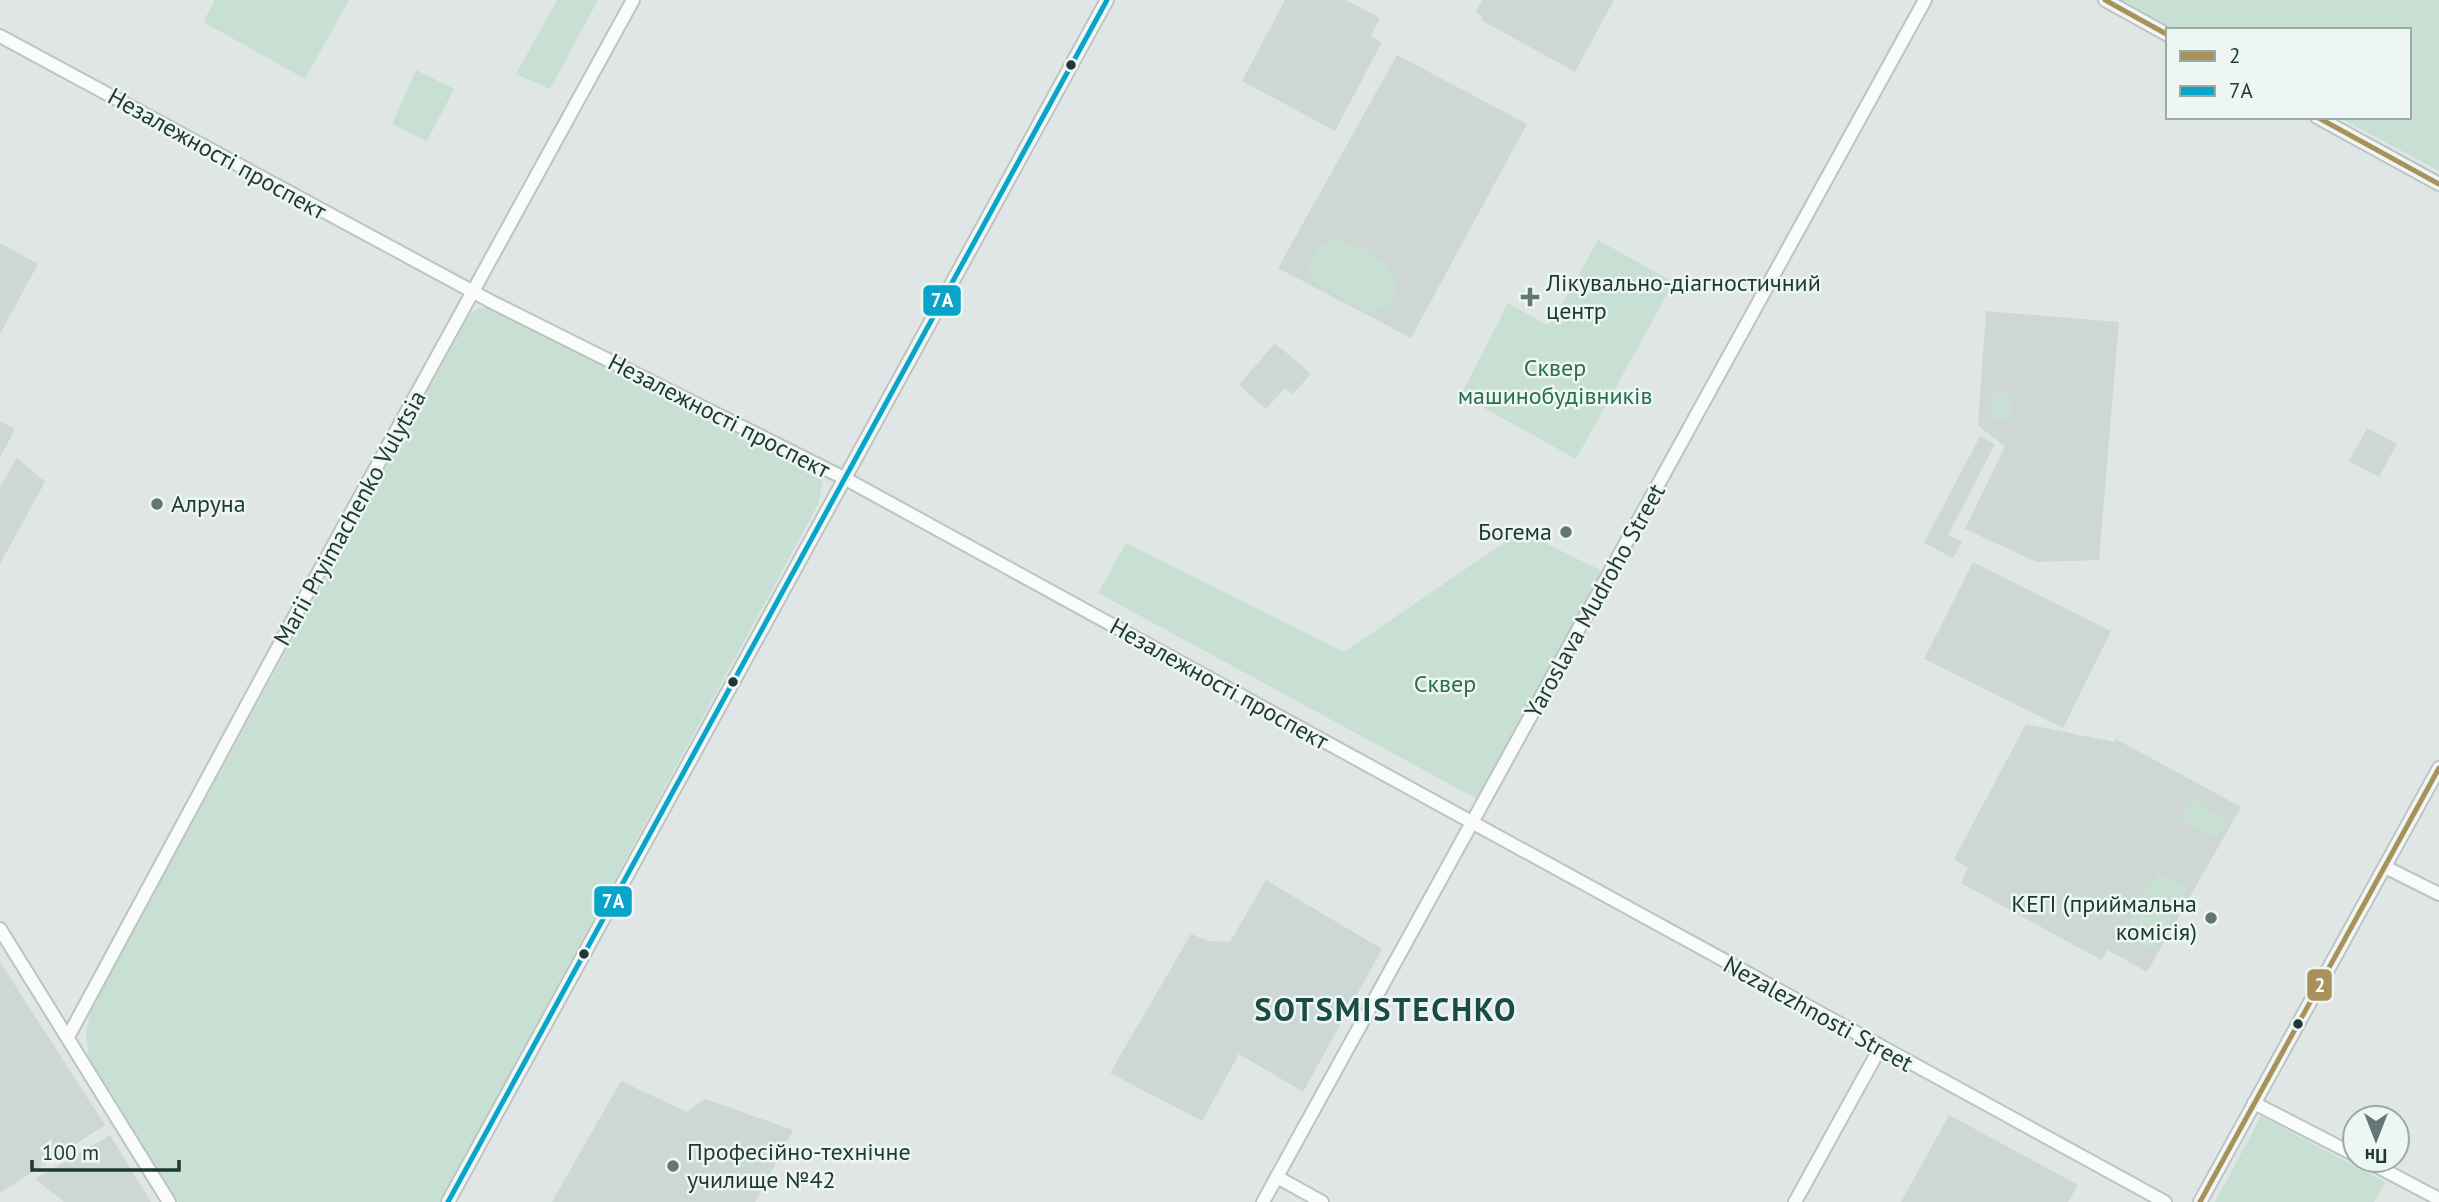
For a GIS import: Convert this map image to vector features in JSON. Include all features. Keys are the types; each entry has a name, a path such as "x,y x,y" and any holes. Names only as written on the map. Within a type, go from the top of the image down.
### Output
{"street":[{"name":"Marii Pryimachenko Vulytsia","path":"68,1037 633,0"},
{"path":"448,1202 1107,0"},
{"name":"Yaroslava Mudroho Street","path":"1263,1202 1925,0"},
{"path":"2105,0 2166,33"},
{"name":"Незалежності проспект","path":"0,36 473,291 844,478 1472,822"},
{"path":"2321,119 2439,184"},
{"path":"2200,1202 2439,768"},
{"name":"Nezalezhnosti Street","path":"1472,822 2165,1202"},
{"path":"2385,867 2439,894"},
{"path":"0,929 169,1202"},
{"path":"1795,1202 1880,1048"},
{"path":"2254,1103 2341,1148"},
{"path":"2392,1174 2439,1199"},
{"path":"1277,1177 1322,1202"}],"shaded area":[{"path":"1285,0 1346,0 1380,18 1371,36 1382,42 1335,131 1242,81"},
{"path":"1482,0 1614,0 1575,72 1481,20 1482,16 1476,12"},
{"path":"1397,55 1527,124 1411,338 1278,268"},
{"path":"0,243 38,264 0,334"},
{"path":"1986,311 2119,322 2099,560 2037,562 1965,529 2005,446 1978,426"},
{"path":"1275,343 1311,374 1293,394 1285,388 1266,409 1239,385"},
{"path":"0,421 15,429 0,458"},
{"path":"2367,428 2397,444 2379,477 2349,461"},
{"path":"1980,436 1995,444 1948,535 1962,542 1953,558 1924,543"},
{"path":"17,458 45,482 0,564 0,487"},
{"path":"1973,562 2111,631 2063,728 1924,659"},
{"path":"2026,724 2114,742 2116,739 2241,807 2147,972 2108,950 2101,960 1961,883 1968,868 1954,859"},
{"path":"1266,880 1382,949 1303,1092 1239,1054 1202,1121 1110,1073 1191,934 1208,941 1230,942"},
{"path":"0,962 105,1125 0,1193"},
{"name":"Професійно-технічне училище №42","path":"621,1081 687,1112 705,1099 793,1130 755,1202 552,1202"},
{"path":"1949,1115 2078,1185 2068,1202 1901,1202"},
{"path":"110,1135 151,1202 64,1202 35,1179"}],"green space":[{"path":"215,0 349,0 305,79 203,22"},
{"path":"557,0 598,0 550,89 516,74"},
{"path":"2118,0 2439,0 2439,171 2342,119 2411,119 2411,28 2170,28"},
{"path":"416,70 454,89 427,141 392,124"},
{"path":"1338,240 1375,256 1393,273 1396,284 1385,309 1366,311 1311,280 1310,264 1314,253 1323,245"},
{"name":"Сквер машинобудівників","path":"1598,240 1674,282 1576,459 1461,395 1508,303 1547,325 1555,317"},
{"path":"477,308 488,308 823,476 819,503 440,1202 178,1202 89,1058 86,1036 90,1011 468,317"},
{"path":"1992,393 2010,393 2010,421 1992,421"},
{"name":"Сквер","path":"1521,531 1604,572 1477,799 1098,593 1126,543 1344,652"},
{"path":"2193,799 2227,820 2216,839 2181,818"},
{"path":"2157,871 2188,888 2154,950 2123,933"},
{"path":"2261,1116 2341,1159 2341,1174 2370,1174 2385,1182 2374,1202 2215,1202"}],"transit line":[{"name":"7А","path":"448,1202 1107,0"},
{"name":"2","path":"2105,0 2166,34"},
{"name":"2","path":"2321,119 2439,184"},
{"name":"2","path":"2200,1202 2439,768"}],"place":[{"name":"Лікувально-діагностичний центр","path":"1530,297"},
{"name":"Алруна","path":"157,504"},
{"name":"Богема","path":"1566,532"},
{"name":"КЕГІ (приймальна комісія)","path":"2211,918"},
{"name":"Професійно-технічне училище №42","path":"673,1166"}],"district":[{"name":"SOTSMISTECHKO","path":"1386,1010"}]}
